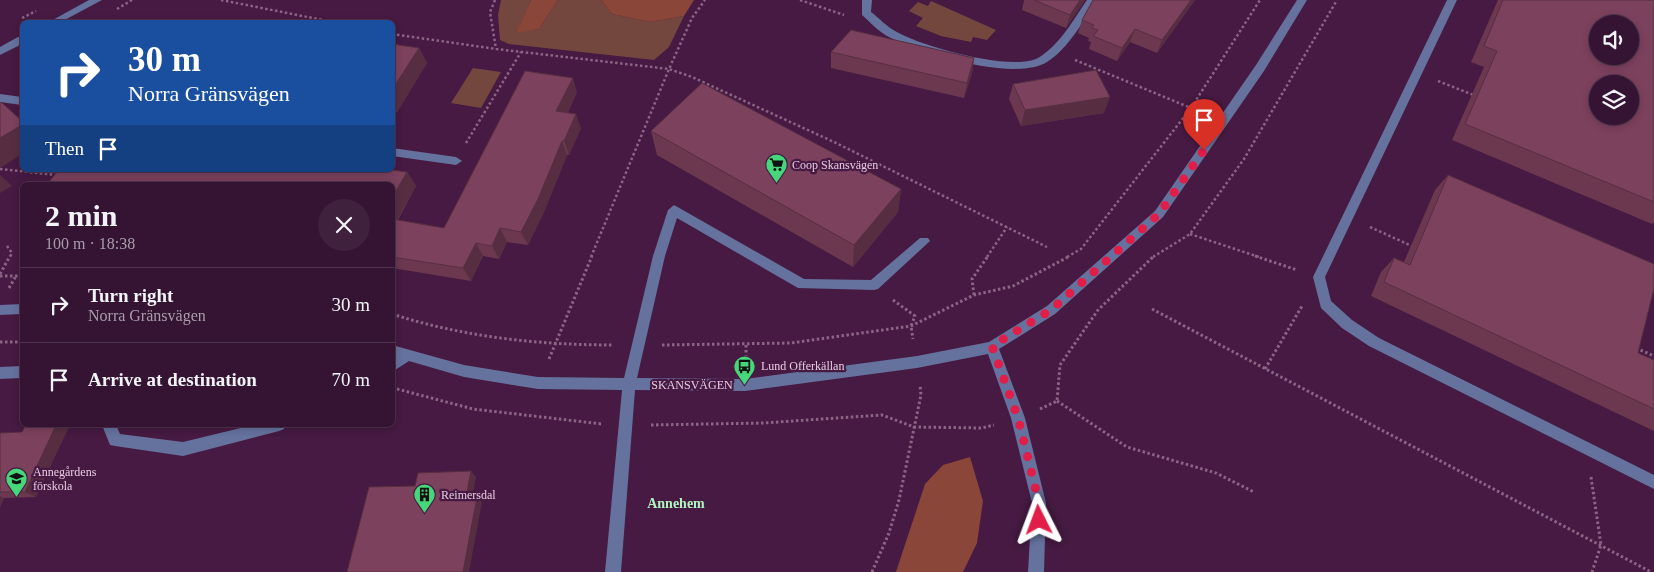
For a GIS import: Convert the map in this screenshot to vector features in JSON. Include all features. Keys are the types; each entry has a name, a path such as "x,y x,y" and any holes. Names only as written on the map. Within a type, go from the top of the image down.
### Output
{"street":[{"path":"58,20 97,0"},
{"path":"867,0 866,13 892,35 946,53 1002,66 1033,65 1054,51 1092,0"},
{"name":"SKANSVÄGEN","path":"395,352 464,372 538,383 745,385 917,362 992,346 1051,310 1159,214 1260,68 1302,0"},
{"path":"1452,0 1319,277 1325,304 1347,324 1374,342 1654,482"},
{"path":"0,52 20,41"},
{"path":"0,98 20,101"},
{"path":"395,152 456,161"},
{"path":"613,572 629,385 659,256 674,210 802,284 874,285 924,241"},
{"path":"0,310 20,309"},
{"path":"992,346 1018,418 1039,503 1036,572"},
{"path":"395,364 406,356"},
{"path":"0,373 20,372"},
{"path":"110,427 114,440 183,448 271,427"}],"path":[{"path":"221,0 323,20"},
{"path":"495,0 490,12 496,49"},
{"path":"538,383 669,69 692,18 705,0"},
{"path":"800,0 843,15 866,13"},
{"path":"1058,401 1060,365 1098,310 1154,256 1190,234 1244,159 1337,0"},
{"path":"16,21 40,8"},
{"path":"395,34 496,49 669,69 692,77 834,142 1047,247"},
{"path":"1054,51 1191,108"},
{"path":"456,161 521,52"},
{"path":"1418,73 1482,99"},
{"path":"0,169 20,171"},
{"path":"28,172 65,176"},
{"path":"1349,217 1420,250"},
{"path":"974,295 972,279 1007,227"},
{"path":"1190,234 1319,277 1265,369"},
{"path":"7,246 12,253 0,275 20,276"},
{"path":"872,572 889,533 899,500 921,395 911,326 915,316 874,285"},
{"path":"1152,309 1652,572"},
{"path":"0,342 20,342"},
{"path":"1627,344 1654,356"},
{"path":"746,345 746,361"},
{"path":"395,388 430,401 505,415 626,426 763,423 882,415 914,427 982,428 1018,418 1058,401"},
{"path":"1058,401 1127,447 1216,473 1254,492"},
{"path":"1587,450 1601,546 1592,572"}],"shaded area":[{"path":"501,0 531,0 517,32 539,29 558,0 601,0 612,14 650,22 684,16 669,47 654,60 509,44 500,40 498,15"},
{"path":"531,0 558,0 539,29 516,33"},
{"path":"601,0 694,0 684,16 650,22 612,14"},
{"path":"931,1 996,30 987,40 973,37 971,42 941,36 916,26 923,18 909,11 918,2 928,6"},
{"path":"473,68 501,72 481,108 451,103"},
{"path":"970,457 983,501 977,543 963,572 896,572 925,484 943,465"}],"building":[{"path":"1034,0 1080,0 1070,15"},
{"path":"1093,0 1191,0 1162,40 1135,29 1122,48 1093,36 1098,30 1092,28 1094,25 1082,20"},
{"path":"1503,0 1654,0 1654,202 1465,124 1497,51 1484,46"},
{"path":"851,30 974,58 967,83 831,52"},
{"path":"395,44 419,48 395,85"},
{"path":"1096,70 1110,97 1025,110 1013,84"},
{"path":"525,71 573,78 556,111 576,114 521,232 500,228 492,246 476,243 463,268 395,257 395,220 444,228"},
{"name":"Coop Skansvägen","path":"702,83 901,189 854,245 651,131"},
{"path":"0,103 20,119 20,126 0,138"},
{"path":"395,170 407,172 395,193 395,182 49,182 57,172 395,172"},
{"path":"1448,175 1654,264 1654,288 1638,353 1654,360 1654,409 1384,282 1394,258 1410,265"},
{"path":"25,427 55,427 25,492 0,492 0,433 22,432"},
{"name":"Reimersdal","path":"471,471 466,497 477,497 463,572 347,572 369,487 415,486 418,473"}],"place":[{"name":"Coop Skansvägen","path":"776,184"},
{"name":"Lund Offerkällan","path":"745,385"},
{"name":"Annegårdens förskola","path":"17,498"},
{"name":"Reimersdal","path":"425,514"}],"district":[{"name":"Annehem","path":"676,503"}],"route":[{"path":"1039,520 1039,503 1018,418 992,346 1051,310 1159,214 1204,150"}]}
